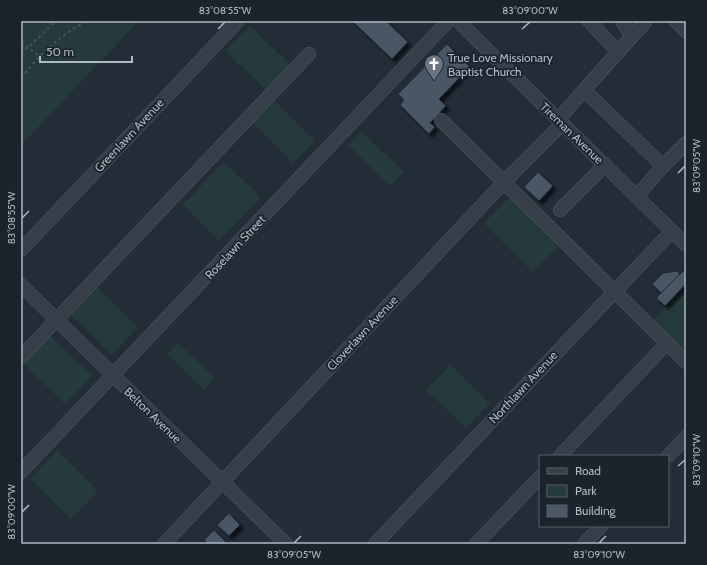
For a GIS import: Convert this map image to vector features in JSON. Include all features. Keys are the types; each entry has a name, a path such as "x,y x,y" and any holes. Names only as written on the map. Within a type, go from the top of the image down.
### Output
{"street":[{"name":"Greenlawn Avenue","path":"21,250 238,21"},
{"name":"Roselawn Street","path":"21,472 448,21"},
{"name":"Tireman Avenue","path":"458,21 686,245"},
{"path":"589,21 618,52"},
{"path":"622,21 632,37"},
{"name":"Cloverlawn Avenue","path":"164,544 560,122 584,90 646,21"},
{"path":"676,21 686,31"},
{"path":"21,357 309,54"},
{"path":"584,90 664,166"},
{"path":"441,120 686,362"},
{"path":"637,196 686,143"},
{"path":"560,210 605,165"},
{"name":"Northlawn Avenue","path":"375,544 672,231"},
{"name":"Belton Avenue","path":"21,285 286,544"},
{"path":"561,455 667,343"},
{"path":"669,455 686,437"},
{"path":"476,544 539,478"},
{"path":"584,544 600,527"}],"path":[{"path":"21,54 56,21"},
{"path":"21,78 39,56 53,43 87,21"},
{"path":"21,42 39,56"}],"green space":[{"path":"21,21 24,24 26,21 139,21 21,145"},
{"path":"250,26 292,66 267,91 225,51"},
{"path":"274,100 315,141 293,163 252,122"},
{"path":"361,131 404,172 390,186 348,145"},
{"path":"224,162 261,197 219,241 183,205"},
{"path":"511,196 560,244 533,272 484,223"},
{"path":"96,286 138,327 112,355 69,313"},
{"path":"686,287 686,352 653,320"},
{"path":"49,335 92,376 65,404 23,363"},
{"path":"178,343 215,378 204,390 167,354"},
{"path":"450,365 490,403 466,428 426,390"},
{"path":"57,450 98,491 71,519 30,479"}],"building":[{"path":"352,21 386,21 408,42 392,59"},
{"name":"True Love Missionary Baptist Church","path":"447,44 470,67 439,99 446,106 430,123 435,127 429,134 400,105 404,100 398,94"},
{"path":"538,172 553,186 539,201 524,187"},
{"path":"677,271 680,274 661,293 652,284 663,273"},
{"path":"683,271 686,274 686,284 665,306 656,298"},
{"path":"229,513 240,525 229,536 217,525"},
{"path":"214,530 228,544 208,544 204,540"}],"place":[{"name":"True Love Missionary Baptist Church","path":"434,81"}]}
